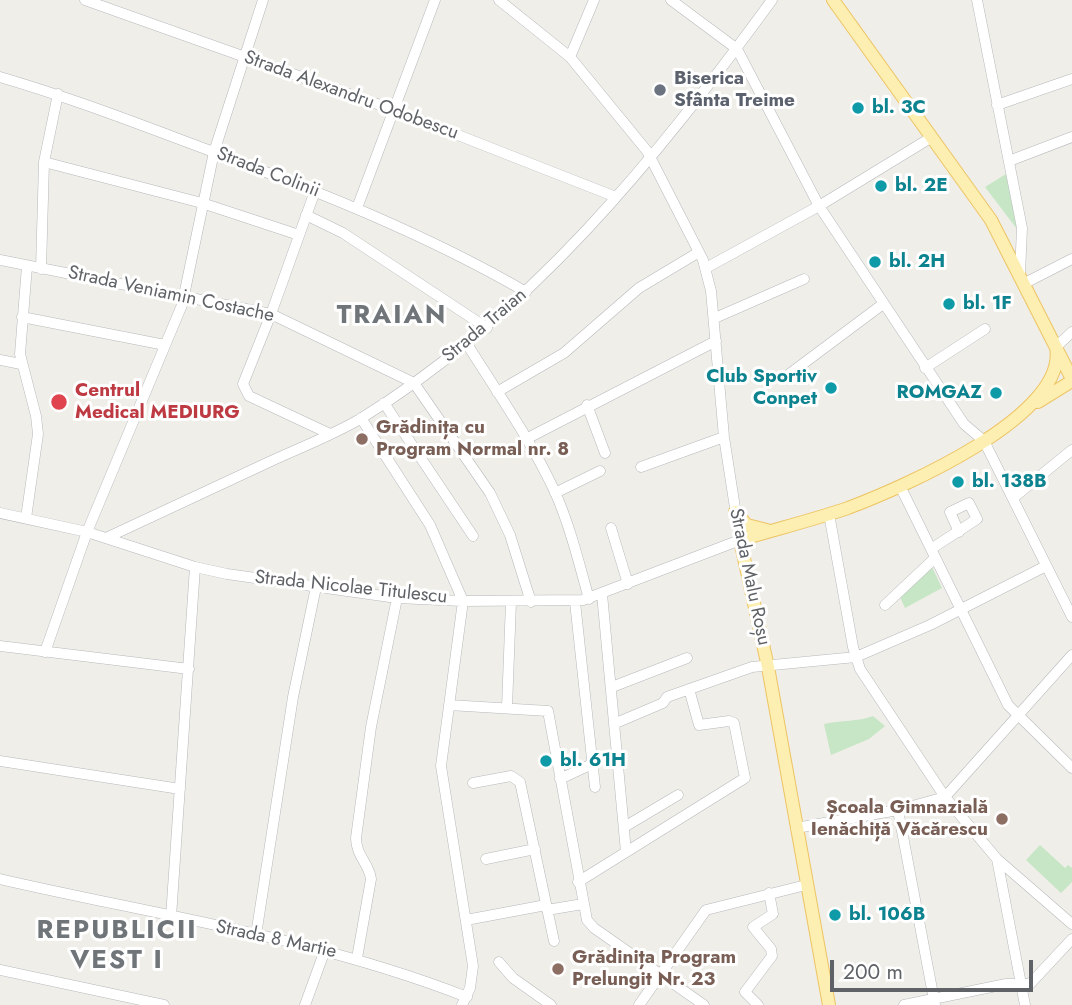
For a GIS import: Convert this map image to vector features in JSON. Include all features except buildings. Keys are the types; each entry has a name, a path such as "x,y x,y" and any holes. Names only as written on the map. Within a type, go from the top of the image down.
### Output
{"main road":[{"path":"740,540 829,514 900,486 984,441 1072,380 1023,278 991,220 833,0"},
{"path":"1035,404 1057,370 1056,347"},
{"path":"1021,414 1053,361 1056,347"},
{"path":"735,512 747,525 774,530"},
{"name":"Strada Malu Roșu","path":"740,540 768,667 829,1005"}],"street":[{"name":"Strada Alexandru Odobescu","path":"85,0 394,110 616,197"},
{"path":"45,652 87,531 184,296 214,152 263,0"},
{"path":"358,208 435,0"},
{"name":"Strada Malu Roșu","path":"499,0 570,57 652,158 699,252 706,268 715,318 724,437 740,540"},
{"path":"570,57 594,0"},
{"path":"671,0 737,49 819,206 925,368 970,431 984,441 1072,617"},
{"name":"Strada Traian","path":"106,538 361,418 414,383 487,328 526,292 652,158 772,0"},
{"path":"977,0 1023,228 1023,278 1072,259"},
{"name":"Strada Colinii","path":"0,77 58,94 358,208 446,248 526,292"},
{"path":"997,105 1072,79"},
{"path":"41,269 44,162 58,94"},
{"path":"1009,161 1072,136"},
{"path":"706,268 819,206 932,137"},
{"path":"44,162 202,203 299,235"},
{"path":"315,191 271,314 244,378 245,393 330,434"},
{"path":"306,215 343,233 487,328"},
{"path":"497,392 570,348 639,288 699,252"},
{"name":"Strada Veniamin Costache","path":"0,260 271,314 414,383 467,455 499,509 531,602"},
{"path":"26,518 38,434 36,415 21,364 27,266"},
{"path":"715,318 804,279"},
{"path":"788,375 883,304"},
{"path":"22,317 165,345"},
{"path":"925,368 985,329"},
{"path":"1056,347 1072,332"},
{"path":"526,439 587,405 716,341"},
{"path":"467,344 526,439 555,493 571,535 589,599"},
{"path":"0,359 21,364"},
{"path":"384,403 473,536"},
{"path":"587,405 605,453"},
{"path":"361,418 430,525 463,601 441,755 441,778 473,966 464,1001"},
{"path":"641,467 724,437"},
{"path":"1013,498 1072,450"},
{"path":"555,493 600,471"},
{"path":"900,486 1008,705 1072,768"},
{"name":"Strada Nicolae Titulescu","path":"0,513 87,531 195,567 397,598 463,601 589,599 740,540"},
{"path":"829,514 856,657 945,797 997,859 1072,924"},
{"path":"611,528 628,584"},
{"path":"885,605 933,554 959,532"},
{"path":"616,723 689,689 752,667 856,657 1046,566"},
{"path":"171,917 195,567"},
{"path":"256,935 293,697 316,587"},
{"path":"602,594 626,826 626,852"},
{"path":"357,958 371,879 369,869 357,853 356,838 371,726 397,598"},
{"path":"575,601 594,787"},
{"path":"507,707 511,602"},
{"path":"0,646 188,669"},
{"path":"796,828 898,810 945,797 1072,655"},
{"path":"612,687 687,658"},
{"path":"578,881 746,778 734,723 729,721 699,725 689,689"},
{"path":"449,705 548,711 578,881 589,925 704,1005"},
{"path":"0,761 180,789"},
{"path":"560,779 592,764"},
{"path":"473,783 511,776 519,779 554,942"},
{"path":"626,826 678,796"},
{"path":"898,810 935,1002"},
{"path":"486,859 535,849"},
{"path":"997,859 1025,1005"},
{"name":"Strada 8 Martie","path":"0,879 357,958 464,1001"},
{"path":"639,1005 706,910 806,885"},
{"path":"758,1005 746,992 772,956 771,949 753,927 773,914 769,893"},
{"path":"466,920 583,904"},
{"path":"904,1005 935,1002 1006,984 1021,985 1034,981 1072,939"},
{"path":"305,1005 325,950"},
{"path":"499,962 513,978 551,1005"},
{"path":"0,970 164,1005"}],"green space":[{"path":"1006,174 1017,229 985,187"},
{"path":"932,567 942,588 905,608 900,597"},
{"path":"873,716 885,726 869,739 831,755 824,724"},
{"path":"1040,845 1065,868 1068,865 1072,868 1072,882 1061,893 1026,860"}],"place":[{"name":"Biserica Sfânta Treime","path":"660,90"},
{"name":"bl. 3C","path":"858,108"},
{"name":"bl. 2E","path":"881,186"},
{"name":"bl. 2H","path":"875,262"},
{"name":"bl. 1F","path":"949,304"},
{"name":"Club Sportiv Conpet","path":"831,388"},
{"name":"ROMGAZ","path":"996,393"},
{"name":"Centrul Medical MEDIURG","path":"59,402"},
{"name":"Grădinița cu Program Normal nr. 8","path":"362,439"},
{"name":"bl. 138B","path":"958,482"},
{"name":"bl. 61H","path":"546,761"},
{"name":"Școala Gimnazială Ienăchiță Văcărescu","path":"1002,819"},
{"name":"bl. 106B","path":"835,915"},
{"name":"Grădinița Program Prelungit Nr. 23","path":"558,969"}],"district":[{"name":"TRAIAN","path":"392,317"},
{"name":"REPUBLICII VEST I","path":"117,947"}]}
